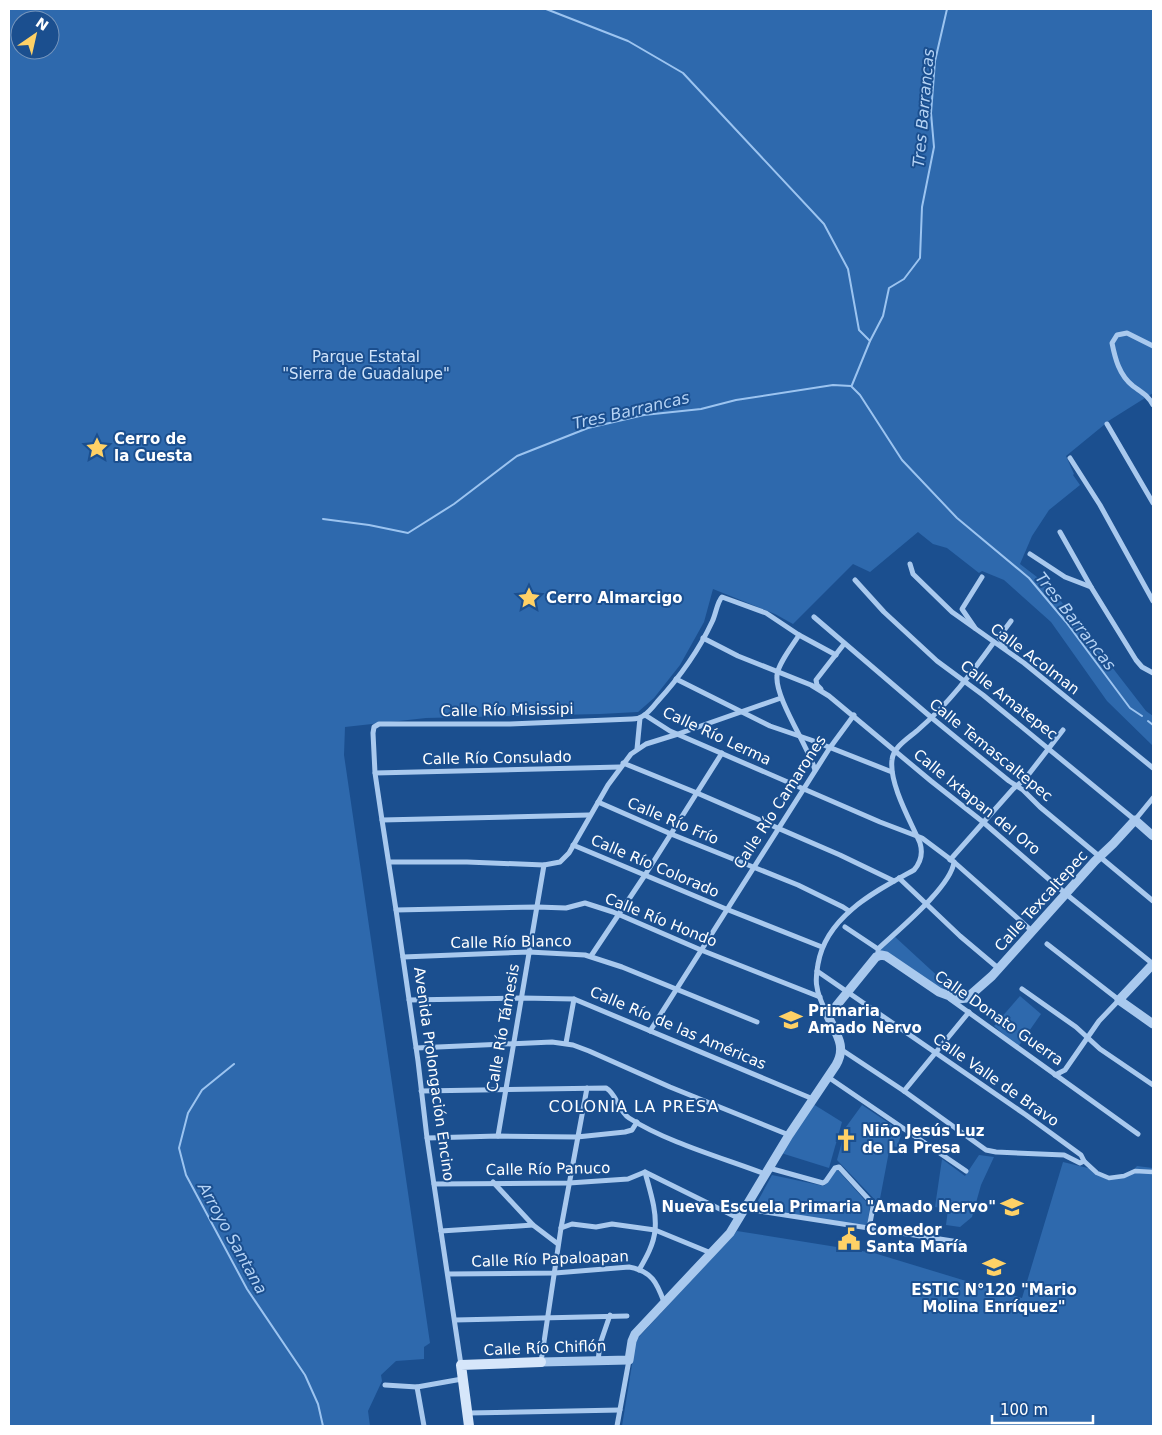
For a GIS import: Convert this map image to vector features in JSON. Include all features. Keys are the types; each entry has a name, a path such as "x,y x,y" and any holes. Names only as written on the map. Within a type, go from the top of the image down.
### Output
{"main road":[{"name":"Calle Río Chiflón","path":"461,1365 542,1362"},
{"name":"Avenida Prolongación Encino","path":"461,1365 469,1426"}],"street":[{"path":"1153,346 1127,333 1120,333 1112,342 1117,363 1122,373 1133,386 1146,394 1153,405"},
{"path":"1107,424 1153,504"},
{"path":"1070,458 1100,505 1153,601"},
{"path":"1060,532 1136,660 1142,668 1153,673"},
{"path":"1030,554 1065,577 1091,587"},
{"name":"Calle Acolman","path":"910,564 910,570 913,574 943,604 1024,663 1153,768"},
{"path":"975,629 962,609 982,577"},
{"name":"Calle Amatepec","path":"855,580 884,612 937,661 1050,749 1153,836"},
{"path":"637,749 643,716 676,679 704,638 721,597 737,601 766,613 836,655"},
{"name":"Calle Temascaltepec","path":"814,617 932,718 1153,901"},
{"path":"1007,651 1000,637 1010,621"},
{"path":"799,634 778,672 777,682 781,698 815,770"},
{"name":"Calle Ixtapan del Oro","path":"704,638 738,656 823,692 854,715 1066,894 1153,964"},
{"path":"994,642 965,683 932,718 895,751 892,758 892,772 922,848 921,859 914,870 848,911 822,947 816,985 841,1047 986,1150 1064,1156 1080,1163 1084,1161 1097,1173 1109,1178 1124,1176 1135,1171 1153,1172"},
{"path":"823,692 817,685 816,680 844,644"},
{"path":"676,679 770,726 892,772"},
{"path":"573,845 589,815 622,765 637,749 661,738 678,734 781,698"},
{"name":"Calle Río Camarones","path":"650,1030 674,989 815,770 854,715"},
{"name":"Calle Río Misissipi","path":"374,727 379,724 510,724 632,719 643,716"},
{"name":"Calle Río Lerma","path":"643,716 678,734 804,789 880,822 917,835"},
{"name":"Avenida Prolongación Encino","path":"374,727 375,773 461,1365"},
{"path":"828,1016 878,952 935,894 951,870 952,861 983,822 1016,786 1026,779 1064,730"},
{"path":"591,956 698,793 722,753"},
{"name":"Calle Río Consulado","path":"375,773 622,765 698,793 896,880 998,968"},
{"name":"Calle Texcaltepec","path":"939,992 958,999 967,998 998,968 1099,856 1114,844 1153,798"},
{"name":"Calle Río Frío","path":"598,802 798,886 848,911"},
{"path":"382,820 589,815"},
{"path":"917,835 952,861 1032,931"},
{"name":"Calle Río Colorado","path":"389,862 467,862 544,865 563,860 573,845 822,947"},
{"name":"Calle Río Támesis","path":"498,1136 544,865"},
{"name":"Calle Río Hondo","path":"396,910 566,908 585,903 820,997"},
{"name":"Calle Donato Guerra","path":"845,927 878,952 969,1012 1138,1134"},
{"path":"1047,944 1153,1024"},
{"name":"Calle Río Blanco","path":"403,957 529,952 591,956 757,1022"},
{"path":"1055,1075 1065,1070 1107,1012 1153,964"},
{"name":"Calle Valle de Bravo","path":"817,971 846,993 935,1052 1064,1142 1081,1156 1084,1161"},
{"path":"1022,989 1076,1027 1100,1049 1153,1085"},
{"path":"566,1043 574,999"},
{"name":"Calle Río de las Américas","path":"409,1000 574,999 813,1099"},
{"path":"904,1091 969,1012"},
{"path":"416,1048 566,1043 789,1135"},
{"path":"617,1426 632,1341 635,1334 730,1234 789,1135 838,1061 841,1047"},
{"path":"828,1077 966,1171"},
{"path":"542,1362 558,1244 586,1088"},
{"path":"421,1091 608,1089 626,1115 672,1139 767,1171 824,1183 835,1168 839,1167 872,1203 869,1228"},
{"path":"427,1138 498,1136 577,1137 625,1132 632,1130 637,1122"},
{"path":"645,1172 740,1219"},
{"path":"639,1270 649,1252 655,1230 654,1210 645,1172"},
{"name":"Calle Río Panuco","path":"434,1184 493,1182 568,1183 628,1179 645,1172"},
{"path":"493,1182 533,1225 558,1244"},
{"path":"746,1209 959,1242"},
{"path":"561,1228 572,1224 596,1227 612,1224 655,1230 712,1254"},
{"path":"441,1230 533,1225"},
{"name":"Calle Río Papaloapan","path":"448,1274 554,1273 629,1267 639,1270 657,1282 664,1302"},
{"path":"598,1361 600,1344 610,1315"},
{"path":"455,1320 627,1316"},
{"name":"Calle Río Chiflón","path":"542,1362 629,1360"},
{"path":"385,1385 418,1387 463,1379"},
{"path":"418,1387 424,1426"},
{"path":"466,1413 620,1410"}],"green space":[{"name":"Parque Estatal \"Sierra de Guadalupe\"","path":"9,9 1153,9 1153,393 1110,420 1066,456 1073,475 1080,485 1049,510 1032,536 1020,564 1050,587 1146,711 1153,716 1153,746 1107,701 1051,622 1004,580 982,571 979,573 947,548 933,544 918,532 870,572 853,564 793,624 775,614 713,589 704,622 680,665 654,698 638,712 426,718 345,727 344,755 430,1343 424,1347 424,1359 396,1361 381,1375 382,1381 368,1411 370,1426 9,1426"},
{"path":"893,935 956,993 934,987 874,949"},
{"path":"1020,996 1041,1014 1018,1047 994,1026"},
{"path":"813,1104 842,1122 829,1168 781,1153"},
{"path":"862,1105 902,1132 897,1147 890,1146 879,1204 837,1160 846,1127"},
{"path":"979,1155 994,1157 981,1185 972,1217 960,1227 946,1225 948,1209 935,1207 942,1159 965,1176"},
{"path":"1063,1162 1092,1169 1108,1180 1130,1174 1137,1166 1153,1168 1153,1426 622,1426 636,1340 737,1231 874,1253 1022,1298"},
{"path":"836,1168 870,1206 867,1227 754,1208 772,1175 824,1186"}],"waterway":[{"name":"Tres Barrancas","path":"546,9 628,41 683,73 824,224 848,269 859,330 870,341"},
{"name":"Tres Barrancas","path":"852,385 870,341 883,316 889,288 904,279 920,258 922,207 934,147 931,113 935,61 947,9"},
{"name":"Tres Barrancas","path":"323,519 369,525 408,533 454,504 517,456 588,428 644,415 701,409 736,400 833,385 851,386 860,395 902,460 957,518 1029,578 1066,622 1130,708 1142,716"},
{"name":"Tres Barrancas","path":"1148,721 1153,725"},
{"name":"Arroyo Santana","path":"234,1064 202,1090 188,1113 179,1148 186,1175 247,1289 305,1375 318,1404 323,1426"}],"place":[{"name":"Cerro de la Cuesta","path":"97,448"},
{"name":"Cerro Almarcigo","path":"529,598"},
{"name":"Primaria Amado Nervo","path":"791,1020"},
{"name":"Niño Jesús Luz de La Presa","path":"846,1140"},
{"name":"Nueva Escuela Primaria \"Amado Nervo\"","path":"1012,1207"},
{"name":"Comedor Santa María","path":"849,1239"},
{"name":"ESTIC N°120 \"Mario Molina Enríquez\"","path":"994,1267"}],"district":[{"name":"COLONIA LA PRESA","path":"634,1106"}]}
